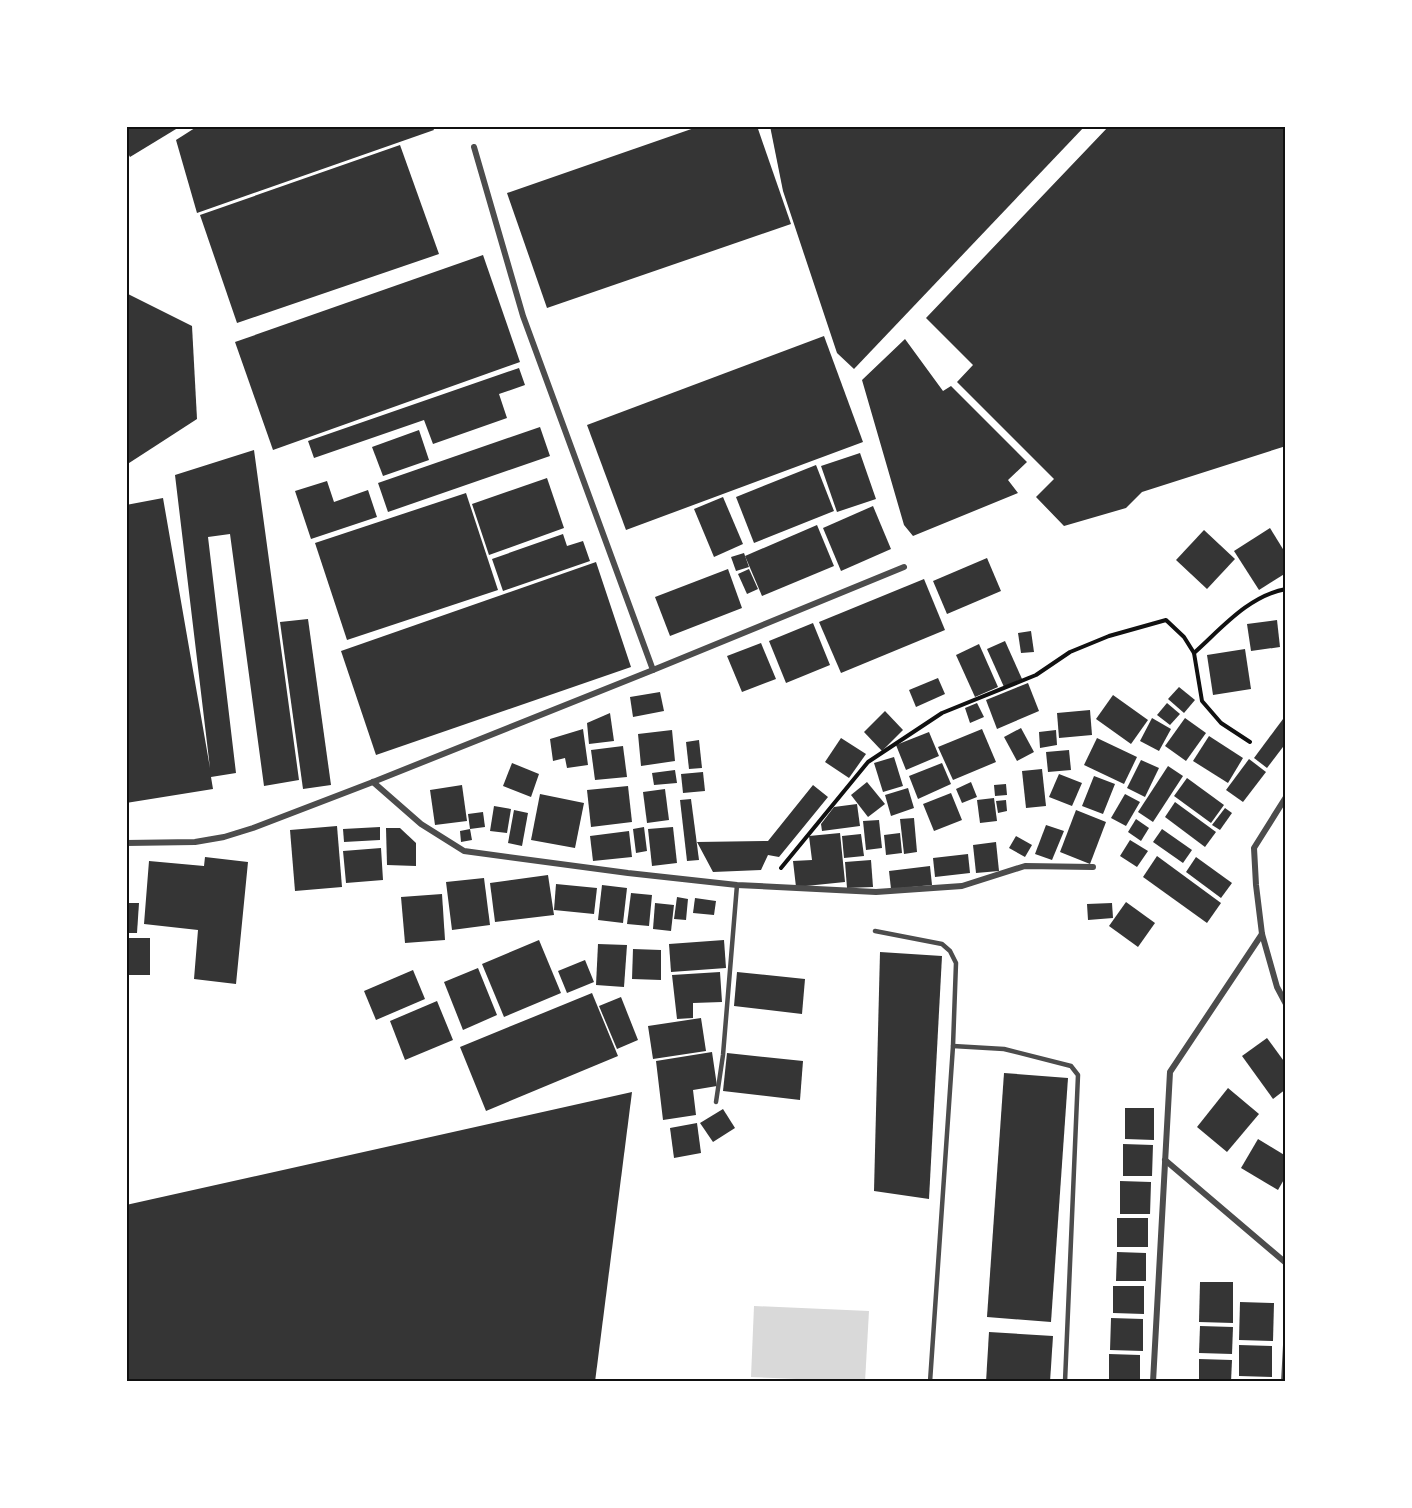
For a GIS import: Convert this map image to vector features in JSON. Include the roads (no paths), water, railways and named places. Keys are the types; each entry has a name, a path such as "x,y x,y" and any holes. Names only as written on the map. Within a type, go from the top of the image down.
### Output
{"street":[{"path":"474,147 524,316 653,670"},
{"path":"126,843 195,842 224,837 373,782 904,567"},
{"path":"373,782 421,824 465,851 628,873 737,885 895,891 962,886 1025,866 1093,867"},
{"path":"1286,797 1254,848 1262,934 1277,987 1286,1004"},
{"path":"1153,1382 1170,1072 1262,934"},
{"path":"1165,1160 1286,1263"},
{"path":"1284,1382 1286,1345"}],"lane":[{"path":"716,1102 723,1055 737,885"},
{"path":"875,931 942,944 950,951 956,963 953,1046 930,1382"},
{"path":"953,1046 1005,1049 1071,1066 1078,1075 1065,1382"}]}
